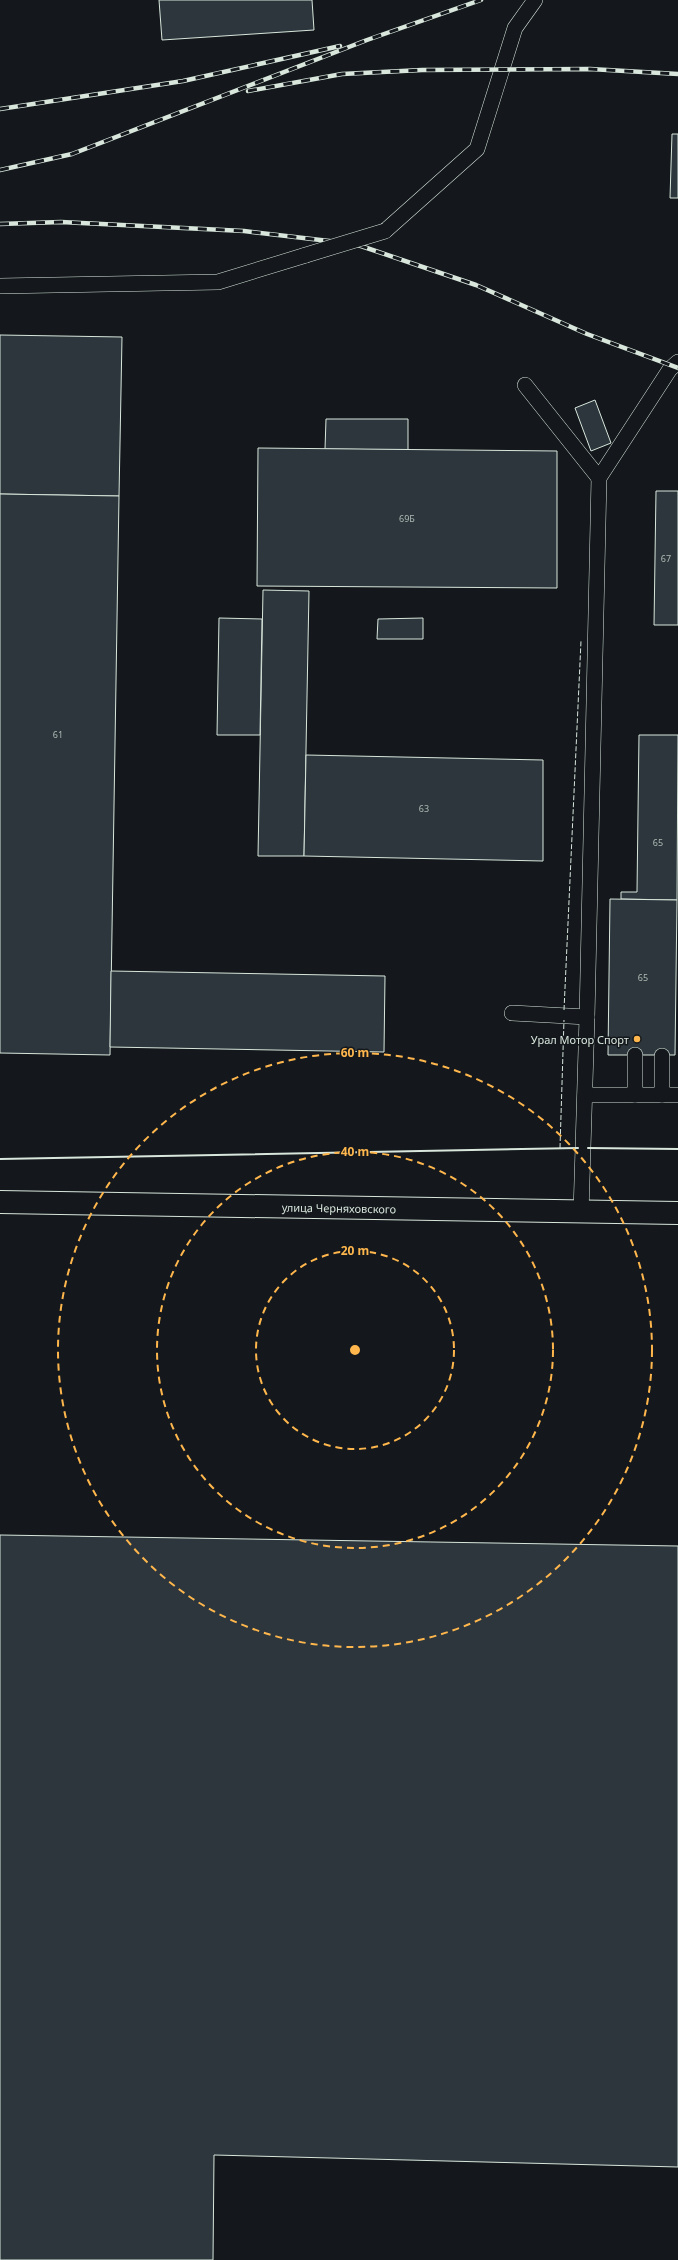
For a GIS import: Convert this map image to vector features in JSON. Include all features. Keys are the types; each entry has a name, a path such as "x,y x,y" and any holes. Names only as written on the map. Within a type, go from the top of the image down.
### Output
{"street":[{"name":"улица Черняховского","path":"0,1202 581,1213 678,1213"}],"lane":[{"path":"0,286 218,282 385,231 477,149 515,28 535,0"},
{"path":"581,1213 599,478 670,369 678,362"},
{"path":"525,385 599,478"},
{"path":"512,1013 587,1017"},
{"path":"635,1055 635,1095"},
{"path":"662,1056 662,1095"},
{"path":"585,1095 678,1095"}],"building":[{"path":"159,0 312,0 314,30 162,40"},
{"path":"672,134 678,134 678,198 670,198"},
{"path":"0,335 122,337 119,496 0,494"},
{"path":"595,400 611,443 591,451 575,408"},
{"path":"326,419 408,419 408,450 325,449"},
{"path":"258,448 557,451 557,588 257,586"},
{"path":"656,491 678,491 678,625 654,625"},
{"path":"0,494 119,496 110,1055 0,1053"},
{"path":"263,590 309,591 304,856 258,856"},
{"path":"219,618 262,619 260,735 217,735"},
{"path":"423,618 423,639 377,639 378,619"},
{"path":"639,735 678,735 677,900 621,899 621,892 637,892"},
{"path":"306,755 543,760 543,861 304,856"},
{"path":"610,899 677,900 675,1055 608,1055"},
{"path":"111,971 385,976 384,1052 110,1047"},
{"path":"0,1535 678,1546 678,2167 214,2155 213,2260 0,2260"}],"railway":[{"path":"0,170 72,154 367,40 481,0"},
{"path":"0,109 183,81 340,46"},
{"path":"248,91 342,74 422,70 590,69 678,74"},
{"path":"0,224 61,222 244,231 355,244 476,285 587,334 678,368"}],"fence":[{"path":"564,1010 581,641"},
{"path":"560,1148 564,1020"}],"wall":[{"path":"0,1159 578,1148"},
{"path":"588,1148 678,1149"}],"place":[{"name":"Урал Мотор Спорт","path":"637,1039"}]}
